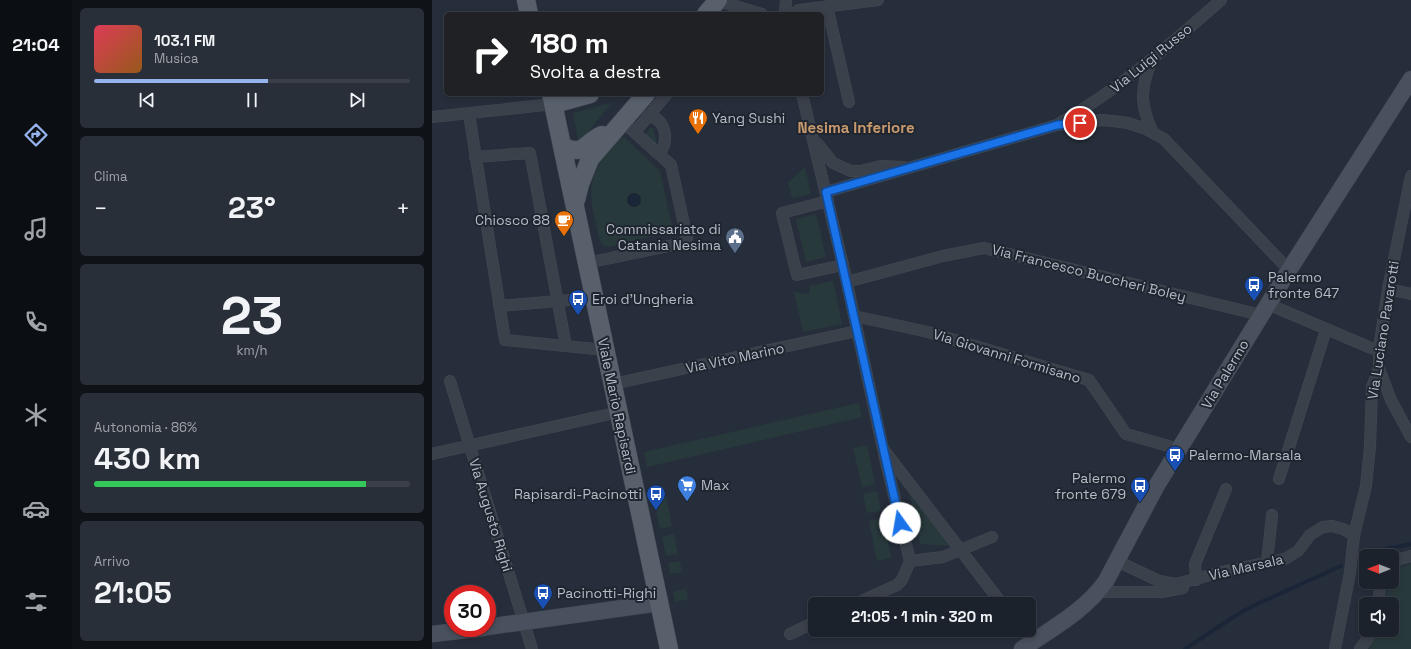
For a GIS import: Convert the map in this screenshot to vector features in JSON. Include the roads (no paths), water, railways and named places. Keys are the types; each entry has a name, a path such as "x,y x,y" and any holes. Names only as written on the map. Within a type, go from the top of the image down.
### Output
{"main road":[{"path":"526,0 529,12"},
{"path":"708,12 718,0"},
{"name":"Via Palermo","path":"1022,649 1082,606 1098,592 1117,562 1157,485 1289,270 1411,79"},
{"path":"552,99 575,96"},
{"path":"575,205 585,169 590,159 623,128 645,96"},
{"name":"Viale Mario Rapisardi","path":"552,99 669,649"},
{"path":"562,146 570,150 578,150 597,137 623,128"},
{"path":"496,626 659,603"},
{"path":"432,634 444,633"}],"street":[{"path":"718,0 756,12"},
{"path":"785,12 786,0"},
{"path":"796,12 799,10 878,0"},
{"name":"Via Luigi Russo","path":"1057,125 1090,106 1151,61 1221,0"},
{"path":"827,6 849,102"},
{"path":"1151,61 1142,89 1143,103 1147,119 1153,132"},
{"path":"589,272 683,243 687,238 671,166 656,152 623,128 648,116 665,96"},
{"path":"803,96 847,282 883,449 910,561 902,580 896,585 870,597"},
{"path":"432,117 469,114 552,99"},
{"path":"469,114 505,340 605,350"},
{"path":"648,116 659,120 663,125 666,142 662,150 656,152"},
{"path":"843,265 797,275 782,213 914,167 1057,125 1113,120 1128,123 1153,132 1164,139 1289,270"},
{"path":"813,137 823,152 833,163 851,171 860,171 881,166 914,167"},
{"path":"475,157 530,153 566,346"},
{"name":"Via Luciano Pavarotti","path":"1335,649 1350,573 1354,535 1366,486 1370,447 1372,387 1379,368 1379,349 1388,289 1411,176"},
{"name":"Via Francesco Buccheri Boley","path":"847,282 943,256 984,248 1264,310 1379,349"},
{"path":"1388,289 1411,294"},
{"path":"499,306 594,298"},
{"name":"Via Giovanni Formisano","path":"854,316 928,332 1089,380 1126,434 1179,449"},
{"path":"1279,479 1326,330"},
{"name":"Via Vito Marino","path":"613,384 858,331"},
{"path":"1379,368 1391,400 1411,437"},
{"name":"Via Augusto Righi","path":"450,381 532,649"},
{"path":"432,454 619,412"},
{"path":"883,449 997,597"},
{"path":"1196,580 1195,564 1226,489"},
{"path":"1267,562 1272,515"},
{"name":"Via Marsala","path":"1196,580 1205,576 1285,559 1298,551 1310,535 1323,527 1332,526 1343,528 1354,535"},
{"path":"910,561 942,557 961,551 992,537"},
{"path":"1399,560 1411,556"},
{"path":"1117,562 1159,581 1170,584 1196,580"},
{"path":"1098,592 1162,592 1177,590 1196,580"},
{"path":"790,634 808,625"},
{"path":"1360,649 1368,637"}],"water":[{"path":"631,193 637,193 641,197 641,203 637,207 631,207 627,203 627,197"}],"waterway":[{"path":"1386,549 1411,544"},
{"path":"1185,649 1238,614 1341,566"}],"place":[{"name":"Yang Sushi","path":"698,135"},
{"name":"Chiosco 88","path":"564,237"},
{"name":"Commissariato di Catania Nesima","path":"735,254"},
{"name":"Palermo fronte 647","path":"1254,302"},
{"name":"Eroi d'Ungheria","path":"578,316"},
{"name":"Palermo-Marsala","path":"1175,472"},
{"name":"Max","path":"687,502"},
{"name":"Palermo fronte 679","path":"1140,503"},
{"name":"Rapisardi-Pacinotti","path":"656,511"},
{"name":"Pacinotti-Righi","path":"543,610"}],"district":[{"name":"Nesima Inferiore","path":"856,128"}]}
